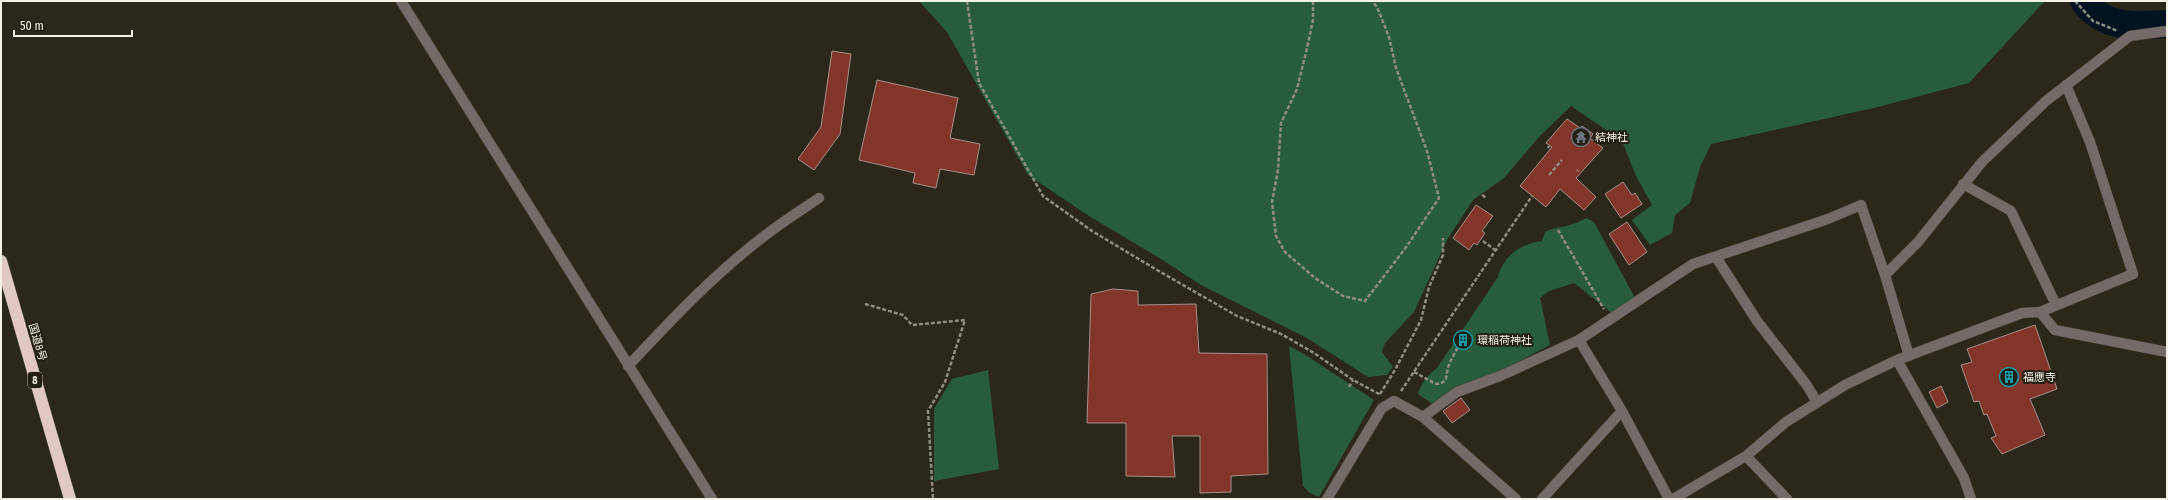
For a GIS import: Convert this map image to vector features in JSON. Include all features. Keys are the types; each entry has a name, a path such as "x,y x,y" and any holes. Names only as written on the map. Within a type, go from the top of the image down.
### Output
{"highway":[{"name":"国道8号","path":"1,261 70,499"}],"street":[{"path":"401,1 712,499"},
{"path":"1885,275 1918,242 1982,162 2046,101 2130,36 2167,31"},
{"path":"1674,499 1746,456 1786,422 1845,385 1897,360 2022,313 2040,312 2133,274 2090,142 2066,85"},
{"path":"1963,184 2011,211 2056,305"},
{"path":"628,366 667,324 712,280 770,231 819,198"},
{"path":"1423,417 1457,392 1500,376 1579,340 1693,264 1828,219 1861,205 1885,275 1909,356"},
{"path":"1716,257 1757,321 1806,384 1817,402"},
{"path":"2040,312 2055,330 2167,352"},
{"path":"1579,340 1622,412 1669,499"},
{"path":"1897,360 1964,478 1970,499"},
{"path":"1328,499 1382,408 1394,401 1423,417 1516,499"},
{"path":"1542,499 1622,412"},
{"path":"1746,456 1787,499"}],"path":[{"path":"967,1 979,83 1043,196 1092,231 1150,266 1237,316 1281,334 1314,353 1353,380 1394,401"},
{"path":"1313,1 1313,20 1308,48 1297,89 1281,123 1278,170 1272,202 1276,236 1285,252 1315,278 1344,296 1365,301 1406,246 1439,198 1427,151 1396,68 1389,37 1377,7 1372,1"},
{"path":"2075,1 2093,21 2130,36"},
{"path":"1549,175 1562,160"},
{"path":"1482,195 1486,198"},
{"path":"1401,391 1532,196"},
{"path":"1558,230 1611,320"},
{"path":"1380,395 1421,320 1430,287 1443,255 1443,238"},
{"path":"1483,241 1495,250"},
{"path":"865,304 903,316 912,325 965,320 945,382 928,411 933,499"},
{"path":"1414,372 1436,384 1444,382 1447,378 1448,366 1458,347"},
{"path":"1348,387 1353,380"}],"green space":[{"path":"919,1 2045,1 1969,83 1878,107 1711,144 1700,167 1690,203 1675,215 1672,233 1650,245 1632,220 1652,205 1636,176 1622,141 1571,106 1539,137 1504,178 1473,200 1447,240 1414,312 1385,343 1382,352 1393,367 1387,375 1368,377 1307,338 1201,285 1089,216 1028,175 947,32"},
{"path":"1586,218 1594,222 1635,298 1613,314 1574,283 1549,291 1540,298 1550,345 1498,372 1454,387 1433,404 1418,394 1423,383 1437,368 1498,277 1504,263 1509,257 1514,252 1527,245 1542,241 1545,232"},
{"path":"1289,346 1304,354 1374,400 1319,497 1310,493 1303,486"},
{"path":"988,370 999,469 934,481 934,409 952,379"}],"building":[{"path":"832,51 851,54 840,134 814,170 798,159 821,127"},
{"path":"877,80 958,98 950,138 980,144 974,175 940,169 936,188 913,183 915,173 859,160"},
{"path":"1567,119 1580,128 1582,126 1593,134 1590,138 1603,148 1576,178 1596,197 1584,210 1560,189 1546,207 1520,186 1552,147 1546,143"},
{"path":"1623,182 1632,195 1635,193 1642,204 1621,218 1605,194"},
{"path":"1476,205 1493,216 1482,231 1485,233 1477,245 1474,243 1469,250 1453,238"},
{"path":"1627,222 1647,252 1629,265 1609,234"},
{"path":"1113,289 1138,291 1138,305 1196,304 1199,353 1267,354 1268,474 1231,476 1231,492 1200,493 1200,436 1172,436 1175,477 1126,476 1126,423 1087,423 1091,294"},
{"name":"福應寺","path":"2035,325 2057,389 2030,399 2045,435 2002,454 1991,438 1996,436 1987,414 1984,415 1979,401 1974,402 1961,365 1972,362 1967,349"},
{"path":"1941,386 1948,402 1937,408 1929,392"},
{"path":"1461,398 1470,410 1452,423 1443,411"}],"waterway":[{"path":"2084,1 2101,17 2121,24 2167,24"}],"place":[{"name":"結神社","path":"1581,137"},
{"name":"環稲荷神社","path":"1463,340"},
{"name":"福應寺","path":"2009,377"}]}
